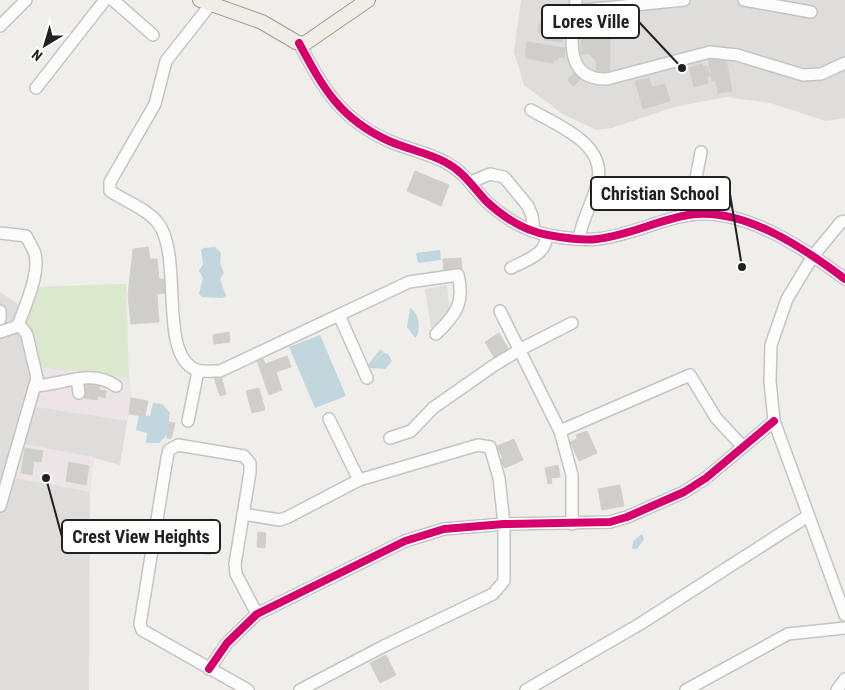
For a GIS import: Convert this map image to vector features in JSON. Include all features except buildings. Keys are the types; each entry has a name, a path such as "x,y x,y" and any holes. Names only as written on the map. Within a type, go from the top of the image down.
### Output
{"main road":[{"path":"205,2 262,22 298,43 308,43 368,0"}],"street":[{"path":"0,26 26,0"},
{"path":"36,88 105,0"},
{"path":"113,0 153,35"},
{"path":"684,0 576,5 571,53 578,68 588,76 597,79 607,79 710,52 737,55 803,75 821,74 845,63"},
{"path":"744,0 811,12"},
{"path":"205,2 166,61 155,104 110,182 110,191 149,214 158,224 166,241 172,266 173,330 178,349 189,365 198,370 220,371 409,282 458,275 460,301 456,312 436,334"},
{"path":"298,43 322,87 333,101 356,121 388,140 444,161 471,182 506,219 546,235 597,239 689,215 714,214 736,217 813,256 845,279"},
{"path":"531,110 575,135 595,156 599,170 598,181 582,221 579,239"},
{"path":"689,215 700,152"},
{"path":"471,182 490,174 504,177 528,206 534,230"},
{"path":"845,221 841,222 813,256 787,299 771,345 770,381 774,422 845,615"},
{"path":"0,232 26,236 34,251 34,278 18,326"},
{"path":"511,268 543,250 547,244 546,235"},
{"path":"0,310 0,318"},
{"path":"500,311 521,349 560,431 572,475 572,524"},
{"path":"339,315 367,378"},
{"path":"390,438 411,431 433,408 521,349 572,323"},
{"path":"0,332 18,326"},
{"path":"0,506 37,378 27,335 18,326"},
{"path":"188,421 198,370"},
{"path":"560,431 690,375 716,418 743,447"},
{"path":"35,386 77,379 107,379 116,386"},
{"path":"77,379 79,393"},
{"path":"329,419 359,480"},
{"path":"209,669 227,643 257,614 405,541 444,529 504,524 610,522 676,496 706,478 774,422"},
{"path":"248,690 142,630 140,624 169,450 178,445 244,456 250,463 235,564 236,574 257,614"},
{"path":"243,514 280,520 288,518 359,480 478,445 490,447 499,478 504,524 504,581 493,594 384,646 300,690"},
{"path":"526,690 640,624 808,516"},
{"path":"686,690 788,634 845,628"},
{"path":"837,690 845,679"}],"shaded area":[{"path":"521,0 845,0 845,118 826,121 770,103 726,97 674,107 612,128 597,130 564,115 524,85 514,52"},
{"path":"215,247 221,253 220,264 224,273 220,279 226,296 222,298 202,297 199,294 203,278 199,271 203,264 201,250"},
{"path":"440,250 441,260 418,263 416,253"},
{"path":"447,285 450,314 439,325 431,328 425,289"},
{"path":"0,292 18,304 16,322 26,323 31,332 41,367 129,378 131,398 120,465 94,458 90,492 89,690 0,690"},
{"path":"410,308 416,313 419,326 415,338 407,327"},
{"path":"320,335 346,396 315,408 289,347"},
{"path":"380,349 384,352 373,361 384,353 388,354 392,361 385,369 370,368 368,365"},
{"path":"41,367 129,378 131,398 128,421 36,407 42,386"},
{"path":"153,403 162,404 170,413 167,435 159,443 146,443 147,433 136,430 139,415 150,416"},
{"path":"24,444 94,457 90,492 14,478"},
{"path":"642,534 644,539 637,549 632,549 633,541"}],"green space":[{"path":"126,284 129,378 41,367 31,332 26,323 35,287"}],"cycle path":[{"path":"299,43 325,88 345,112 358,123 389,141 445,162 462,175 493,207 523,227 548,235 591,240 620,235 665,220 688,215 709,214 730,217 751,223 792,243 845,279"},
{"path":"209,669 227,643 257,614 405,541 444,529 504,524 610,522 627,517 684,492 706,478 774,421"}],"place":[{"name":"Lores Ville","path":"682,68"},
{"name":"Christian School","path":"742,267"},
{"name":"Crest View Heights","path":"46,478"}]}
